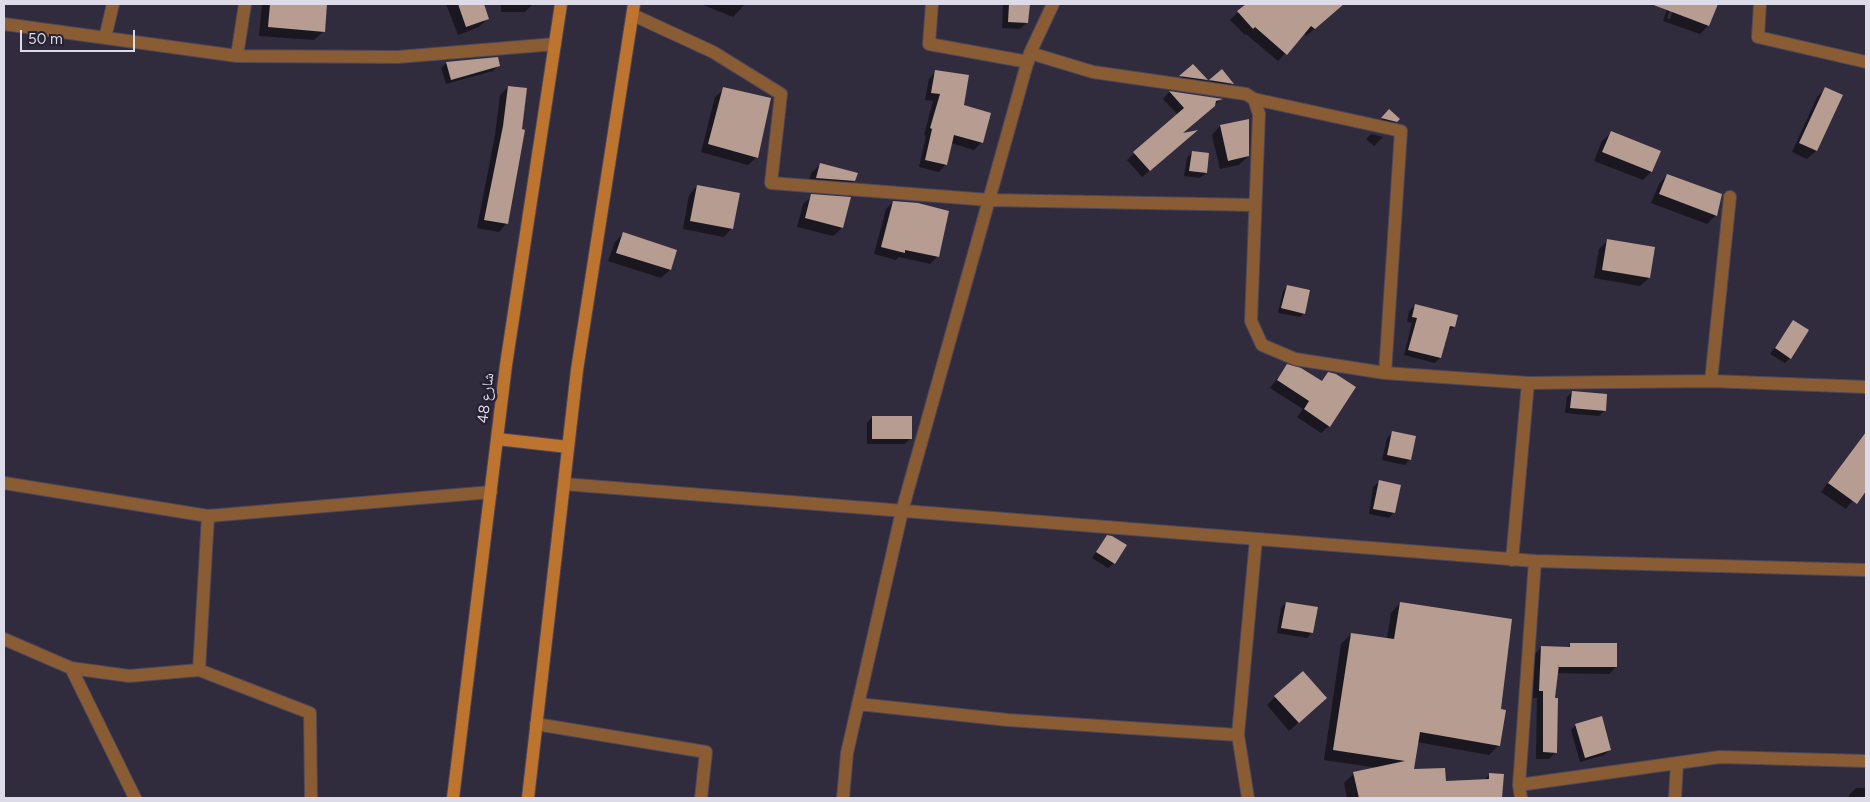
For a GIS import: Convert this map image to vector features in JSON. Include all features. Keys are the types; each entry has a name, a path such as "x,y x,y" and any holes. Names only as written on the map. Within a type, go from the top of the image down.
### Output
{"main road":[{"name":"شارع 48","path":"453,798 506,365 562,4"},
{"path":"528,798 577,370 634,9"},
{"path":"498,439 568,447"}],"street":[{"path":"105,38 113,4"},
{"path":"237,56 245,4"},
{"path":"932,4 929,44 1029,57 1093,72 1246,94 1254,99 1401,131 1385,373"},
{"path":"843,798 847,752 902,511 1029,57 1053,4"},
{"path":"1760,4 1758,37 1866,62"},
{"path":"634,9 713,52 781,94 771,183 989,200 1255,205"},
{"path":"4,24 237,56 398,57 555,44"},
{"path":"1254,99 1259,114 1251,321 1262,345 1295,359 1385,373 1528,383 1711,381 1866,387"},
{"path":"1711,381 1730,197"},
{"path":"1512,560 1528,383"},
{"path":"4,483 208,516 491,492"},
{"path":"564,484 1535,562 1866,570"},
{"path":"199,670 208,516"},
{"path":"1248,798 1238,735 1256,539"},
{"path":"1535,562 1520,792 1676,763 1720,757 1866,761"},
{"path":"4,639 71,668 129,676 199,670 310,713 311,798"},
{"path":"71,668 134,798"},
{"path":"858,704 1008,720 1238,735"},
{"path":"536,724 706,752 701,798"},
{"path":"1675,798 1676,763"}],"building":[{"path":"270,4 327,4 325,32 268,27"},
{"path":"458,4 484,4 489,19 466,27"},
{"path":"1009,4 1030,4 1028,23 1008,22"},
{"path":"1246,4 1344,4 1315,29 1311,26 1287,55 1255,27 1253,29 1237,11"},
{"path":"1651,4 1718,4 1709,26"},
{"path":"498,57 500,66 451,80 446,62"},
{"path":"1193,64 1208,80 1179,76"},
{"path":"1222,69 1234,84 1209,80"},
{"path":"935,70 969,75 964,105 991,113 983,143 954,135 947,165 925,160 932,129 930,128 940,94 931,93"},
{"path":"508,86 527,88 522,129 525,130 508,224 484,220 503,126"},
{"path":"723,87 771,98 758,158 708,144"},
{"path":"1825,87 1843,95 1817,151 1799,143"},
{"path":"1169,91 1223,99 1216,101 1215,106 1183,133 1198,130 1150,171 1133,152 1184,108"},
{"path":"1389,109 1400,119 1397,122 1381,118"},
{"path":"1249,119 1249,156 1228,161 1220,125"},
{"path":"1611,131 1661,151 1652,172 1602,152"},
{"path":"1192,151 1209,153 1207,173 1189,171"},
{"path":"820,163 858,173 855,181 816,178"},
{"path":"1667,174 1722,194 1717,216 1659,194"},
{"path":"697,185 740,193 733,229 690,221"},
{"path":"811,194 851,197 843,228 805,218"},
{"path":"893,201 918,203 949,211 939,257 905,250 905,253 881,247"},
{"path":"623,232 677,250 671,270 616,253"},
{"path":"1607,239 1655,247 1650,278 1602,270"},
{"path":"1287,285 1310,290 1305,314 1281,308"},
{"path":"1415,304 1458,315 1455,327 1450,326 1441,358 1408,350 1417,318 1412,317"},
{"path":"1793,320 1809,330 1791,359 1775,348"},
{"path":"1287,364 1301,368 1322,381 1328,372 1336,374 1356,387 1330,427 1304,409 1309,401 1277,380"},
{"path":"1572,391 1607,394 1606,411 1570,408"},
{"path":"872,416 912,416 912,439 872,439"},
{"path":"1392,431 1416,436 1411,460 1387,455"},
{"path":"1866,432 1866,491 1857,504 1828,483"},
{"path":"1379,480 1401,485 1395,513 1373,509"},
{"path":"1107,535 1127,545 1115,564 1096,552"},
{"path":"1286,602 1318,607 1313,633 1281,628"},
{"path":"1400,602 1512,619 1501,709 1506,710 1500,746 1420,732 1414,769 1445,768 1446,781 1489,779 1489,773 1504,774 1502,798 1359,798 1353,772 1405,761 1333,750 1351,633 1394,639"},
{"path":"1570,643 1617,643 1617,667 1559,667 1559,664 1555,698 1558,698 1557,753 1543,752 1543,691 1539,691 1541,646 1570,647"},
{"path":"1303,671 1327,698 1299,723 1274,696"},
{"path":"1602,716 1611,750 1585,758 1575,724"}]}
